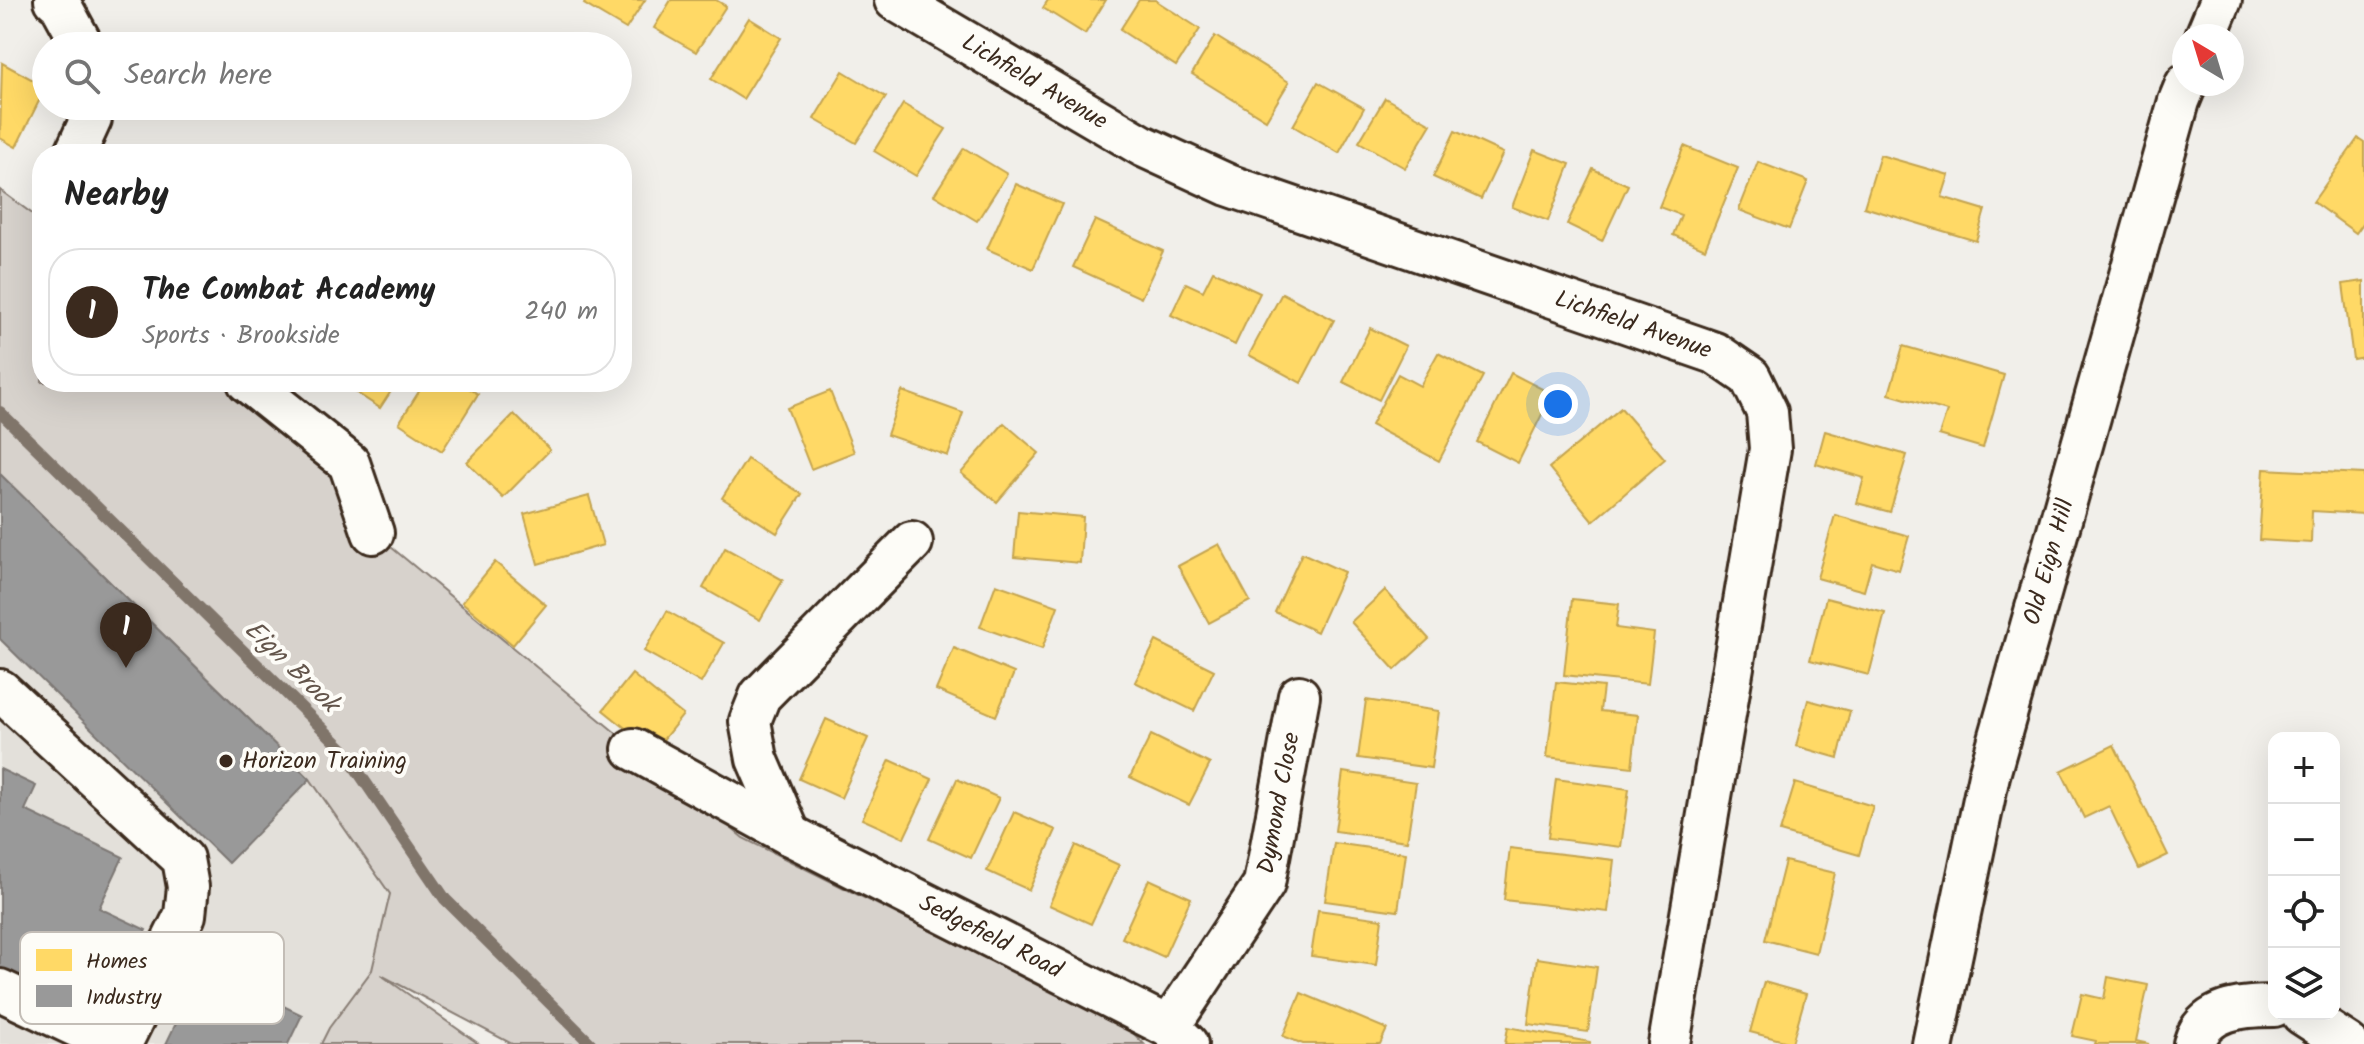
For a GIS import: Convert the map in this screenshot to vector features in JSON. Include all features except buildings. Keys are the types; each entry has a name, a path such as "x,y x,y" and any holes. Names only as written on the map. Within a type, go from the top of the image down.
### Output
{"street":[{"path":"55,0 75,32"},
{"name":"Lichfield Avenue","path":"895,0 1143,146 1228,185 1715,353 1750,377 1767,412 1770,449 1669,1044"},
{"path":"2211,24 2221,0"},
{"name":"Old Eign Hill","path":"1933,1044 1989,775 2182,96"},
{"path":"80,144 91,120"},
{"path":"260,392 349,463 373,533"},
{"path":"790,835 757,759 750,721 760,696 912,542"},
{"path":"0,690 183,859 188,887 185,915 177,932"},
{"name":"Dymond Close","path":"1178,1035 1264,884 1299,696"},
{"name":"Sedgefield Road","path":"633,749 790,835 1178,1035"},
{"path":"0,990 20,999"},
{"path":"2194,1044 2195,1038 2216,1014 2252,1006 2268,1006"},
{"path":"2311,1020 2348,1044"},
{"path":"72,1024 114,1044"},
{"path":"121,1044 131,1024"}],"shaded area":[{"path":"0,190 32,214 32,392 260,392 349,463 374,533 743,838 1129,1029 1144,1044 512,1044 381,975 479,1044 321,1044 329,1028 372,970 390,894 310,779 0,474"},
{"path":"0,474 310,779 390,894 372,970 335,1044 0,1044"}],"waterway":[{"name":"Eign Brook","path":"0,412 342,748 445,899 591,1044"}],"place":[{"name":"The Combat Academy","path":"126,668"},
{"name":"Horizon Training","path":"226,761"}]}
